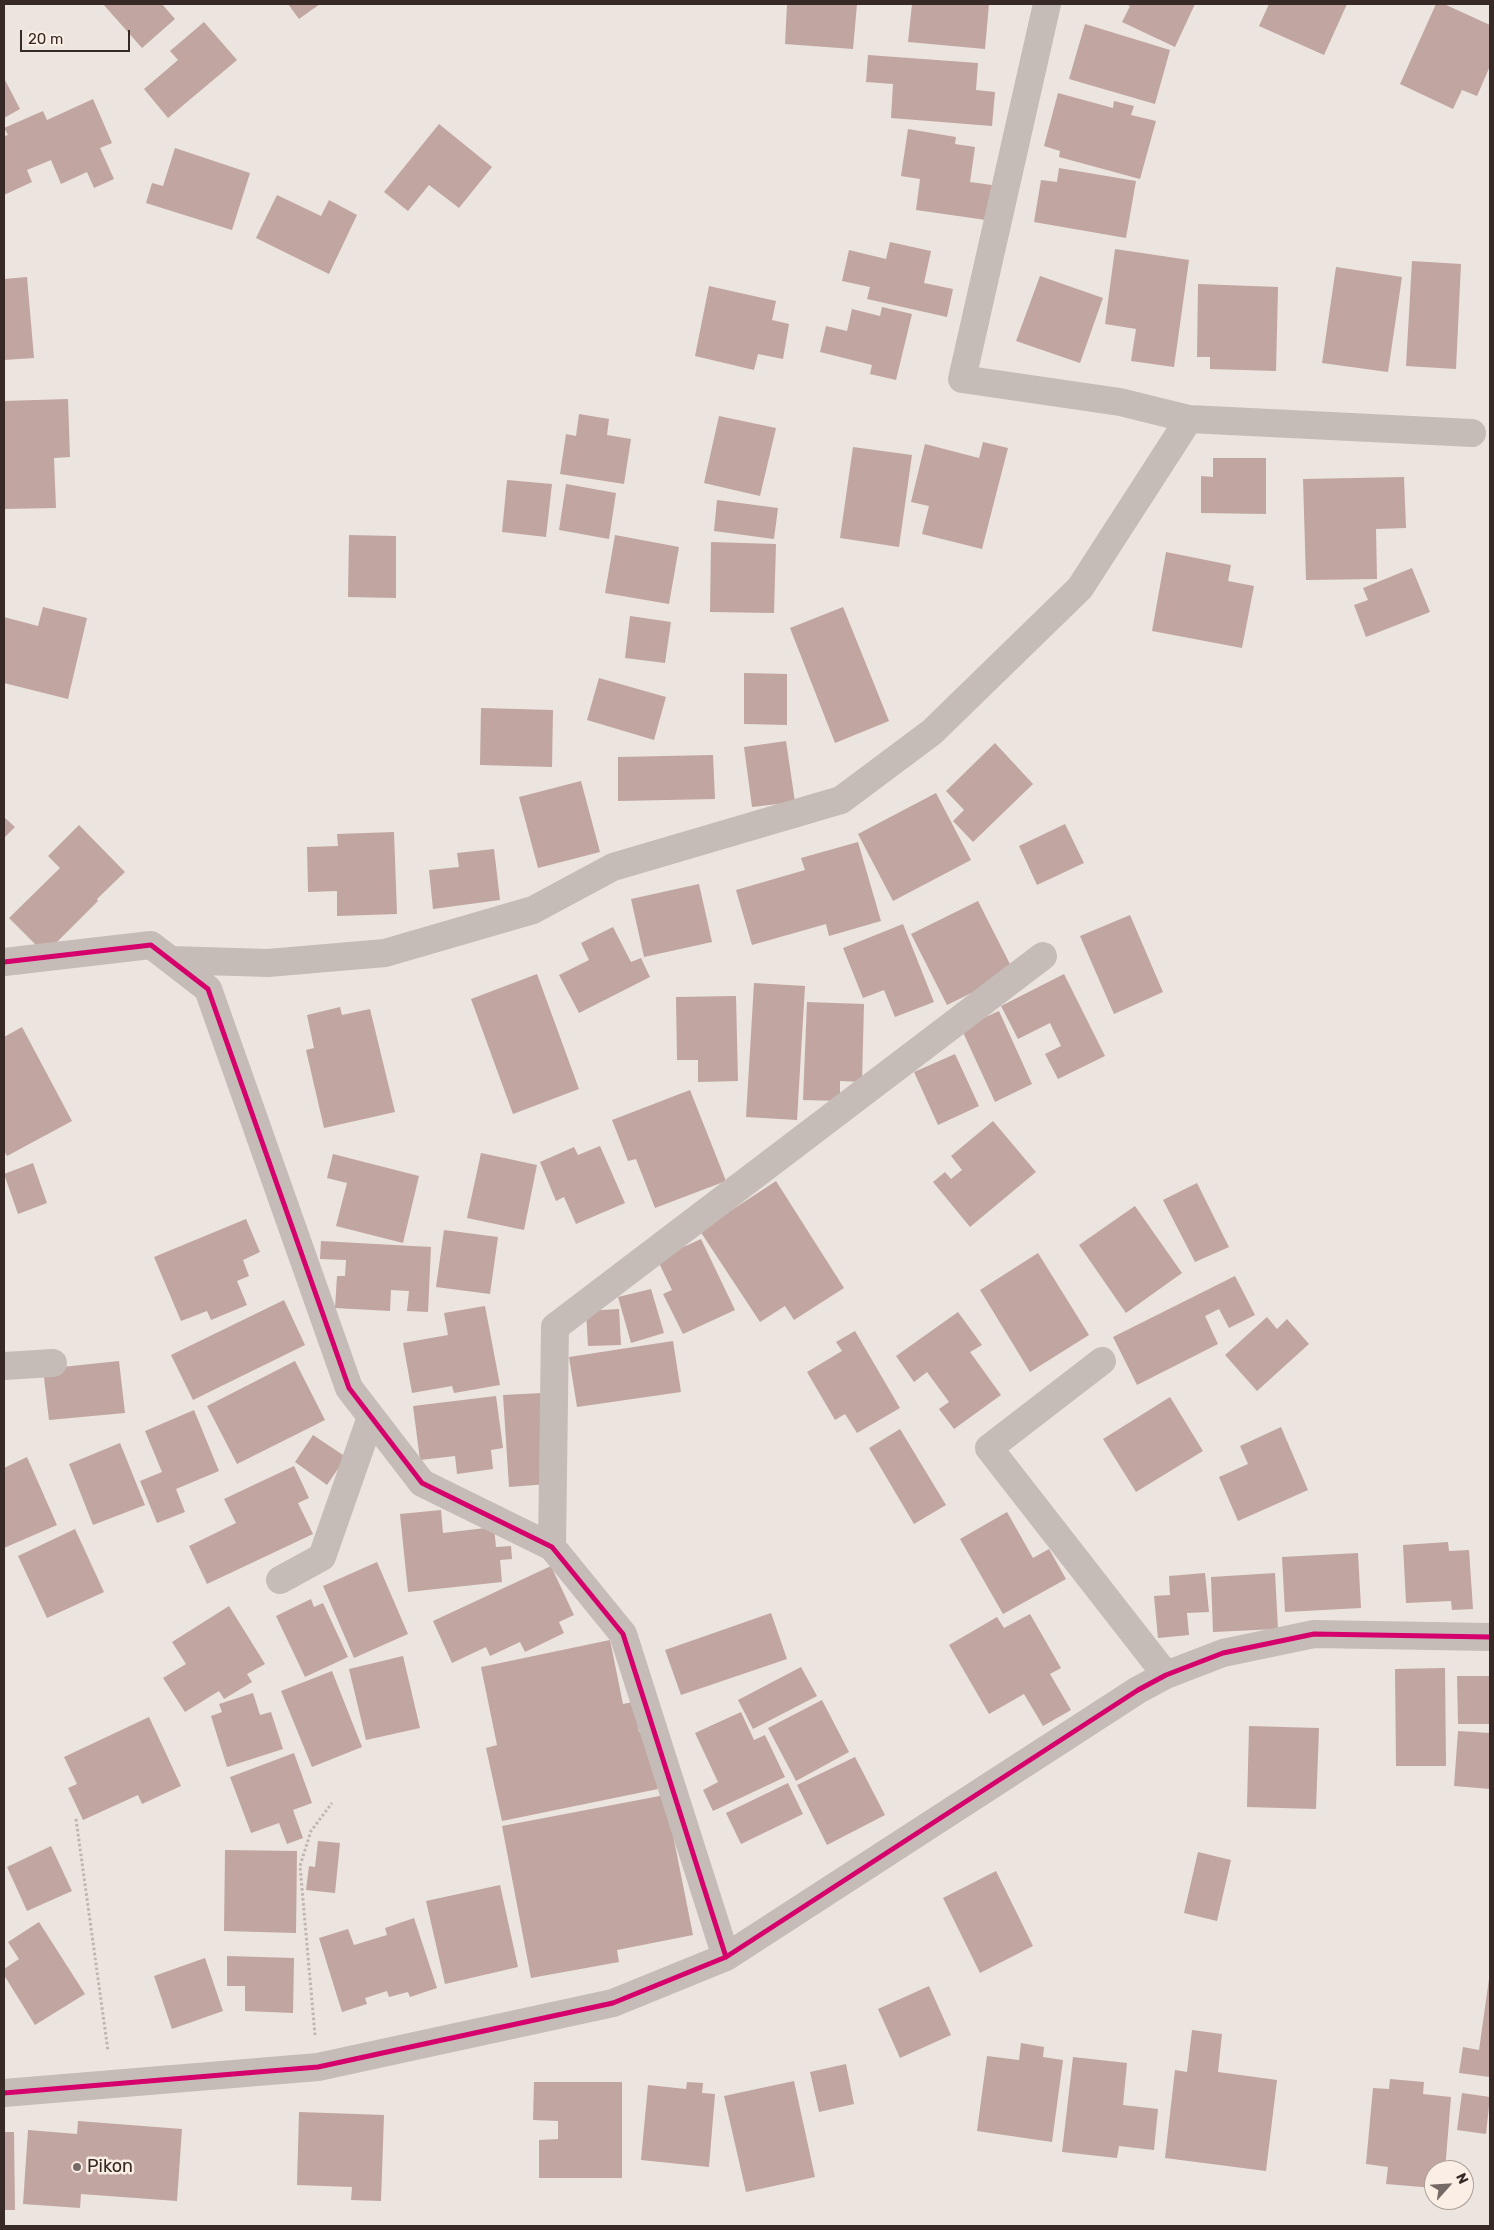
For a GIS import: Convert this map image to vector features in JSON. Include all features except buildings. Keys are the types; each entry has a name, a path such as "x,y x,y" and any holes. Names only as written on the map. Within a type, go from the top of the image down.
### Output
{"street":[{"path":"1047,4 962,379 1120,402 1189,419 1472,433"},
{"path":"171,960 268,963 385,953 533,910 613,867 841,800 932,732 1080,588 1189,419"},
{"path":"4,962 151,945 208,989 349,1388 422,1484 552,1547 622,1634 726,1957"},
{"path":"552,1547 555,1327 1043,956"},
{"path":"1102,1361 989,1448 1166,1675"},
{"path":"4,1366 53,1362"},
{"path":"280,1580 322,1557 371,1417"},
{"path":"4,2093 318,2067 613,2003 726,1957 1130,1695 1166,1675 1223,1653 1314,1634 1490,1637"}],"path":[{"path":"318,2067 300,1866 311,1831 332,1803"},
{"path":"76,1819 112,2084"}],"cycle path":[{"path":"4,962 151,945 208,989 349,1388 422,1483 552,1547 623,1634 726,1957"},
{"path":"4,2093 318,2067 613,2003 726,1957 1138,1690 1166,1675 1223,1653 1314,1634 1490,1637"}],"place":[{"name":"Pikon","path":"77,2167"}]}
